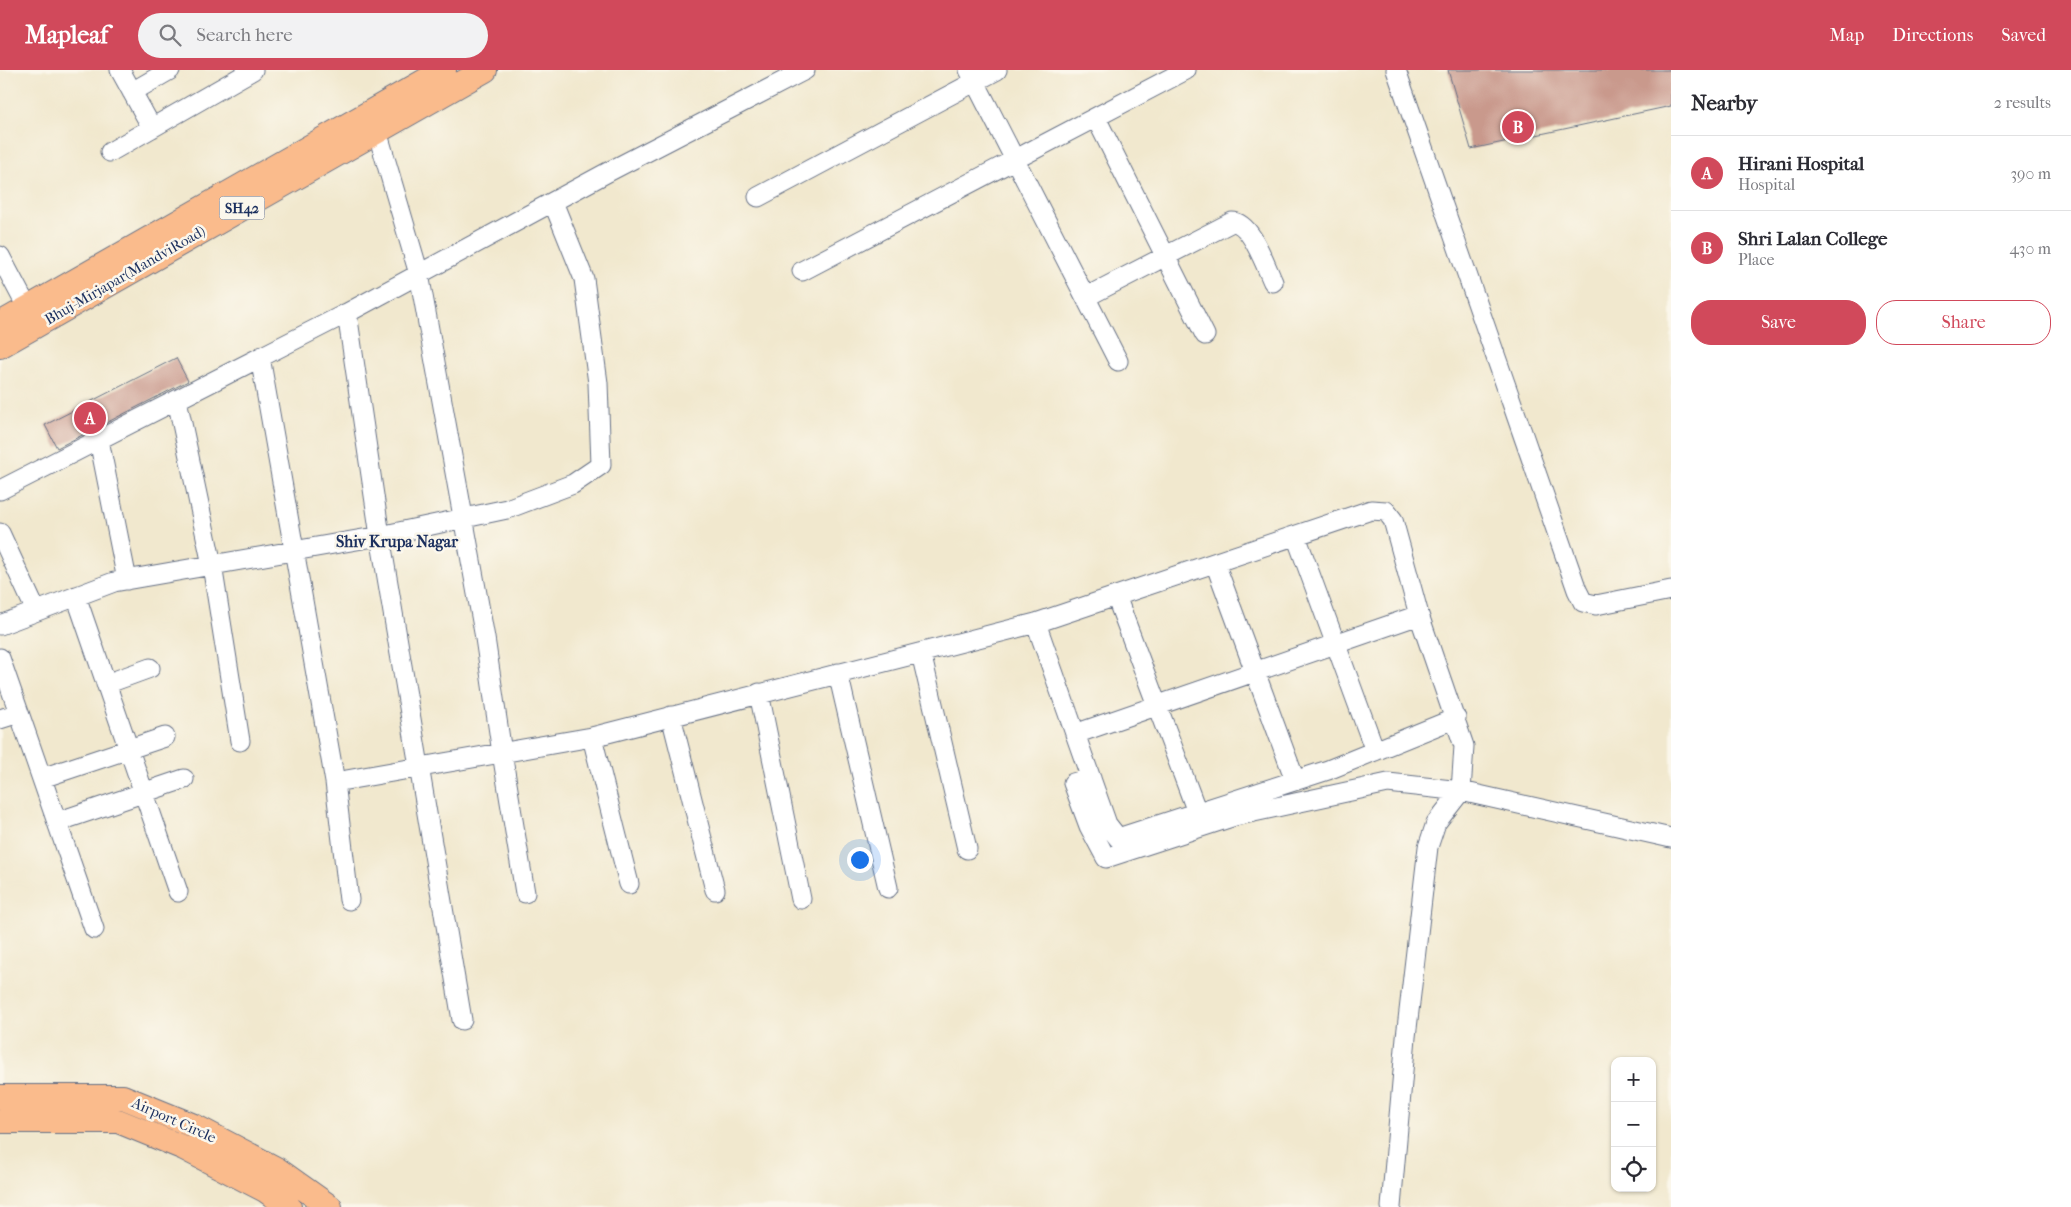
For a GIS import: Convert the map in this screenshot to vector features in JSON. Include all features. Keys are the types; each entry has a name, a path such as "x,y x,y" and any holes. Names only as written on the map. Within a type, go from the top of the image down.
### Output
{"main road":[{"name":"Bhuj-Mirjapar(MandviRoad)","path":"0,324 444,70"},
{"name":"Bhuj-Mirjapar(MandviRoad)","path":"0,346 482,71"},
{"name":"Airport Circle","path":"0,1097 123,1097 194,1126 278,1170 330,1207"},
{"name":"Airport Circle","path":"0,1121 118,1121 184,1148 265,1190 289,1207"}],"street":[{"path":"120,70 152,128"},
{"path":"132,92 170,70"},
{"path":"110,152 252,70"},
{"path":"0,490 347,313 553,202 805,70"},
{"path":"758,197 972,76 997,70"},
{"path":"802,271 1016,161 1186,70"},
{"path":"1396,70 1576,590 1584,602 1596,605 1671,590"},
{"path":"972,76 1118,361"},
{"path":"1096,118 1204,335"},
{"path":"377,131 419,274 486,638 502,753 525,893"},
{"path":"0,625 114,582 380,536 516,506 573,484 601,465 598,383 584,279 553,202"},
{"path":"1086,297 1232,222 1239,222 1247,228 1272,282"},
{"path":"0,256 28,309"},
{"path":"347,313 380,536 462,1020"},
{"path":"260,358 335,782 348,900"},
{"path":"177,400 212,565 240,741"},
{"path":"99,440 127,580"},
{"path":"335,782 592,737 838,672 921,653 1036,623 1371,510 1386,512 1393,520 1419,615 1456,718 1464,746 1461,791 1436,823 1428,848 1406,1038 1391,1207"},
{"path":"0,532 36,611"},
{"path":"1296,536 1374,751"},
{"path":"1215,563 1295,780"},
{"path":"76,596 178,892"},
{"path":"1116,596 1197,812"},
{"path":"1075,734 1419,615"},
{"path":"1036,623 1107,824 1118,838 1295,780 1456,718"},
{"path":"921,653 967,849"},
{"path":"0,658 94,929"},
{"path":"106,684 150,668"},
{"path":"838,672 888,888"},
{"path":"759,693 801,899"},
{"path":"0,720 19,713"},
{"path":"671,716 715,890"},
{"path":"42,778 166,737"},
{"path":"592,737 628,884"},
{"path":"1091,778 1073,783 1089,826 1106,858 1235,816 1388,783 1461,791 1671,838"},
{"path":"57,822 184,779"}],"building":[{"path":"1448,70 1671,70 1671,106 1471,149"},
{"path":"176,358 188,381 57,448 45,425"}],"place":[{"name":"Shri Lalan College","path":"1518,127"},
{"name":"Hirani Hospital","path":"90,418"}],"district":[{"name":"Shiv Krupa Nagar","path":"397,541"}]}
